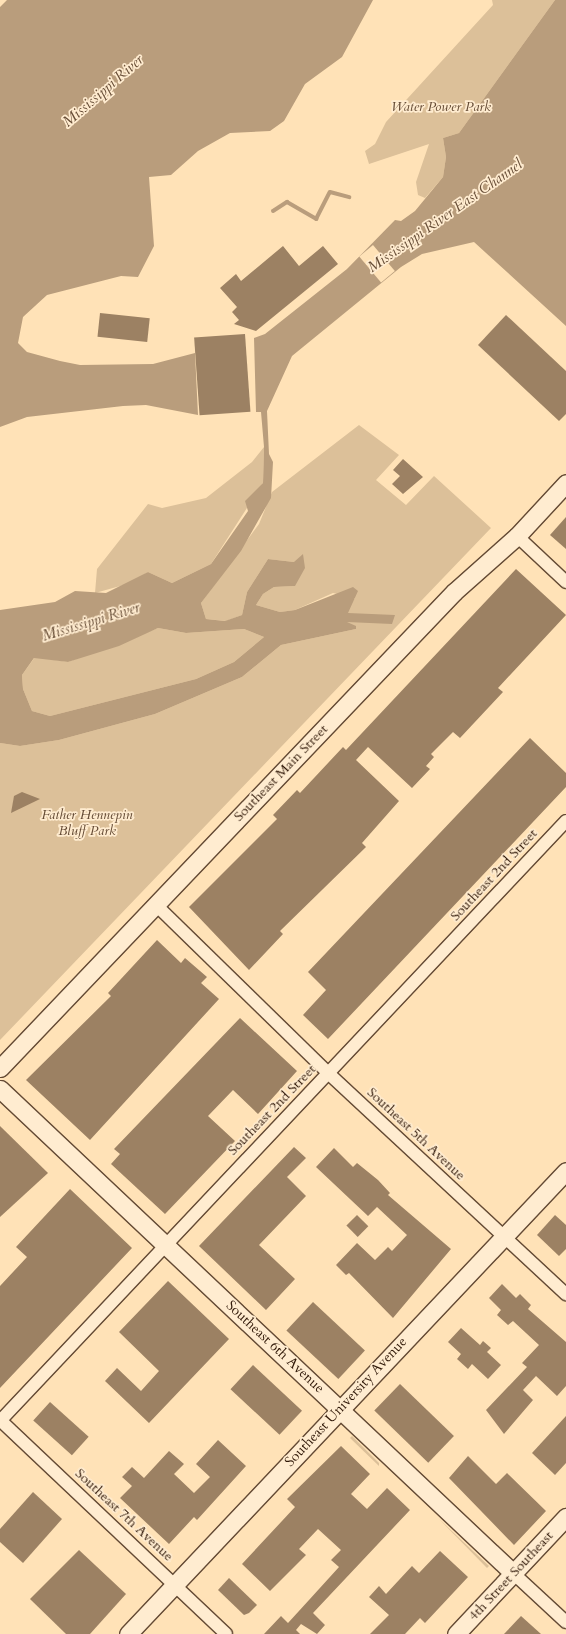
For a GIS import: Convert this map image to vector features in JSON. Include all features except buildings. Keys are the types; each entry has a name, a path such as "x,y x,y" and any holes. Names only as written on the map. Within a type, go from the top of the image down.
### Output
{"street":[{"name":"Southeast Main Street","path":"0,1068 454,592 517,536 566,483"},
{"path":"517,536 566,582"},
{"name":"Southeast 2nd Street","path":"0,1421 566,821"},
{"name":"Southeast 5th Avenue","path":"156,905 328,1073 566,1294"},
{"name":"Southeast 6th Avenue","path":"0,1089 566,1622"},
{"name":"Southeast University Avenue","path":"128,1634 566,1171"},
{"name":"Southeast 7th Avenue","path":"0,1421 175,1584 226,1634"},
{"name":"4th Street Southeast","path":"456,1634 566,1517"}],"green space":[{"name":"Water Power Park","path":"492,0 555,0 459,133 443,138 446,157 443,177 425,198 418,195 416,182 429,144 369,164 365,151 375,144 386,122 493,5"},
{"name":"Father Hennepin Bluff Park","path":"359,425 399,455 376,480 406,505 434,476 491,528 0,1040 0,743 20,746 59,740 155,714 242,677 281,645 356,629 347,623 348,607 355,598 333,593 295,610 280,612 256,605 263,594 274,587 295,586 294,562 268,559 247,592 242,615 226,621 206,619 201,603 259,524 272,492"},
{"path":"264,447 263,483 211,564 172,583 148,572 131,583 95,593 97,569 148,504 162,508 206,498 252,462"},
{"path":"158,628 186,633 244,629 264,637 234,662 196,679 50,716 32,711 23,689 22,675 35,657 68,662"},
{"path":"352,1436 379,1463 379,1466 350,1438"},
{"path":"438,1518 489,1566 487,1568"}],"water":[{"name":"Mississippi River","path":"7,0 373,0 342,57 305,84 284,121 270,131 230,133 198,151 171,175 149,177 154,246 138,277 121,276 47,295 23,317 18,343 27,352 60,361 80,365 153,364 195,353 198,415 146,405 123,406 27,417 0,427 0,7"},
{"path":"555,0 566,0 566,326 474,242 422,254 401,267 292,356 267,411 269,454 273,462 271,498 241,551 201,603 206,619 225,621 242,615 247,592 268,559 294,562 303,554 305,568 295,586 274,587 263,594 256,605 280,612 295,610 353,587 358,591 348,613 395,615 392,624 347,622 356,626 356,629 281,645 242,677 155,714 59,740 20,746 0,743 0,610 55,602 75,591 106,593 148,572 172,583 211,564 248,511 245,501 263,483 264,447 261,412 256,412 254,338 265,334 347,269 395,220 401,221 415,211 443,177 446,157 443,138 459,133","holes":["158,628 186,633 244,629 264,637 234,662 196,679 50,716 32,711 23,689 22,675 34,658 68,662 119,646"]}],"pier":[{"path":"373,245 395,271 381,283 359,257"}],"waterway":[{"path":"273,211 287,202 316,219 330,192 349,197"}],"water label":[{"name":"Mississippi River East Channel","path":"445,216"}]}
